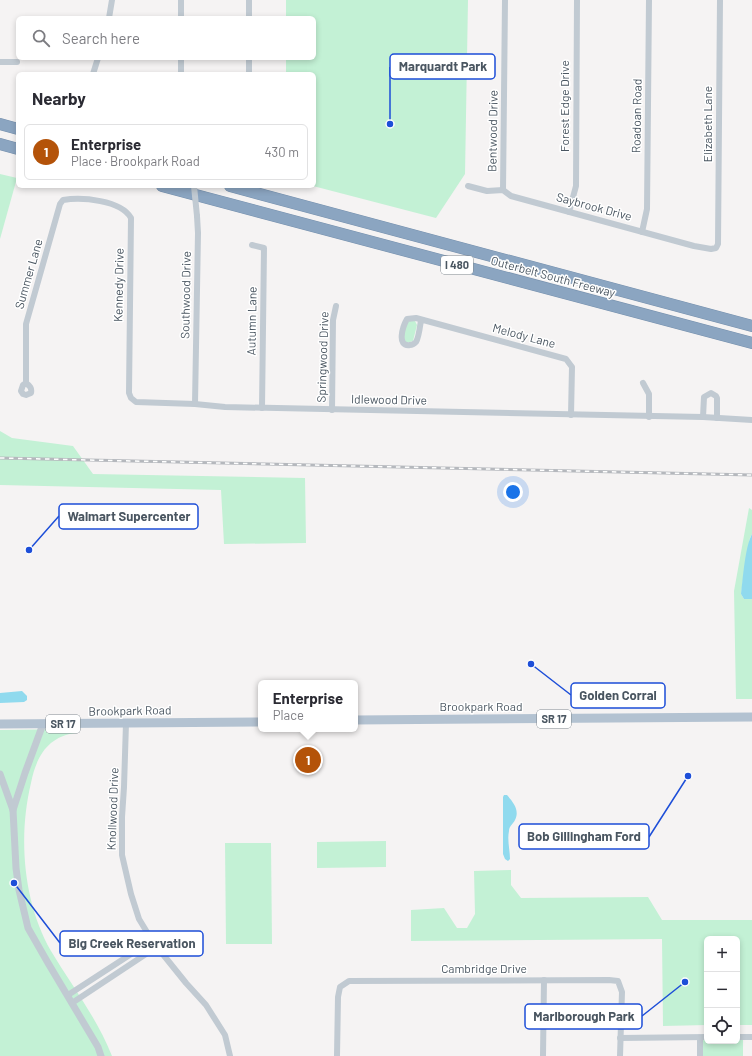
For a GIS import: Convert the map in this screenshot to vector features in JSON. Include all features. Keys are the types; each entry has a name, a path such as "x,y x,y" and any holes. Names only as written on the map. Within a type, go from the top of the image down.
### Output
{"highway":[{"path":"0,124 16,128"},
{"path":"0,144 16,148"},
{"name":"Outerbelt South Freeway","path":"170,188 752,343"},
{"name":"Outerbelt South Freeway","path":"237,188 752,326"}],"main road":[{"name":"Brookpark Road","path":"358,720 752,717"},
{"name":"Brookpark Road","path":"0,724 258,722"}],"street":[{"path":"109,16 112,0"},
{"path":"181,0 181,16"},
{"path":"249,0 249,16"},
{"name":"Bentwood Drive","path":"503,190 505,0"},
{"name":"Forest Edge Drive","path":"569,212 576,186 577,0"},
{"name":"Roadoan Road","path":"642,232 647,209 649,0"},
{"name":"Elizabeth Lane","path":"716,248 718,244 720,0"},
{"path":"94,72 97,60"},
{"path":"181,60 181,72"},
{"path":"249,60 249,72"},
{"path":"0,62 17,62"},
{"name":"Saybrook Drive","path":"468,186 487,191 503,190 511,196 642,232 694,246 711,249 716,248"},
{"name":"Southwood Drive","path":"194,188 198,233 195,404"},
{"name":"Summer Lane","path":"26,383 26,324 60,204 63,200 90,199"},
{"name":"Kennedy Drive","path":"90,199 98,200 128,212 131,218 129,393 131,398"},
{"name":"Autumn Lane","path":"252,245 264,248 262,408"},
{"name":"Springwood Drive","path":"332,410 333,320 336,306"},
{"path":"411,318 421,320 416,342 412,345 403,343 401,336 407,319 411,318"},
{"name":"Melody Lane","path":"421,320 566,359 572,367 571,415"},
{"path":"643,383 649,394 649,417"},
{"path":"703,418 704,397 711,394 717,398 717,418"},
{"name":"Idlewood Drive","path":"131,398 140,402 195,404 224,407 752,420"},
{"name":"Knollwood Drive","path":"126,723 122,855 134,905 139,919 154,944 206,1005 225,1035 230,1056"},
{"path":"13,810 43,724"},
{"path":"0,774 13,810 16,868 19,890 28,928 68,995 101,1056"},
{"path":"68,995 145,945 154,944"},
{"path":"72,1003 149,952 154,944"},
{"path":"124,959 129,966"},
{"path":"98,976 103,983"},
{"path":"543,1056 544,980"},
{"name":"Cambridge Drive","path":"337,1056 338,997 340,987 349,981 618,981 622,992 620,1038"},
{"path":"740,1037 752,1037"},
{"path":"620,1056 620,1038 704,1038"},
{"path":"700,1038 700,1056"}],"green space":[{"path":"286,0 468,0 465,174 436,218 316,187 316,72 286,72 286,60 316,60 316,16 286,16"},
{"path":"0,174 16,178 16,182 0,239"},
{"path":"408,321 415,321 417,325 413,341 407,343 403,340"},
{"path":"0,431 12,438 73,446 93,474 305,478 306,543 224,544 221,490 0,485"},
{"path":"749,508 752,510 752,534 746,559 741,594 744,599 752,599 752,699 736,699 734,591"},
{"path":"75,729 76,733 58,738 51,743 45,749 36,765 27,804 24,847 26,869 34,912 42,932 51,951 92,1015 112,1056 0,1056 0,730"},
{"path":"386,841 386,867 317,868 317,842"},
{"path":"225,843 271,843 272,944 226,944"},
{"path":"511,870 511,885 521,898 648,897 662,920 752,920 752,1025 740,1025 740,936 704,936 704,1025 663,1026 662,939 411,941 411,910 444,908 457,928 467,928 475,914 474,871"},
{"path":"740,1039 743,1039 743,1056 703,1056 703,1040 704,1044 740,1044"}],"water":[{"path":"752,534 752,599 744,599 741,594 746,554"},
{"path":"22,691 27,696 27,700 24,702 0,703 0,693"},
{"path":"504,795 507,795 511,800 517,813 515,820 509,829 508,838 510,859 508,861 505,859 503,854"}],"railway":[{"path":"0,458 752,475"}],"place":[{"name":"Marquardt Park","path":"390,124"},
{"name":"Walmart Supercenter","path":"29,550"},
{"name":"Golden Corral","path":"531,664"},
{"name":"Enterprise","path":"308,760"},
{"name":"Bob Gillingham Ford","path":"688,776"},
{"name":"Big Creek Reservation","path":"14,883"},
{"name":"Marlborough Park","path":"685,982"}]}
